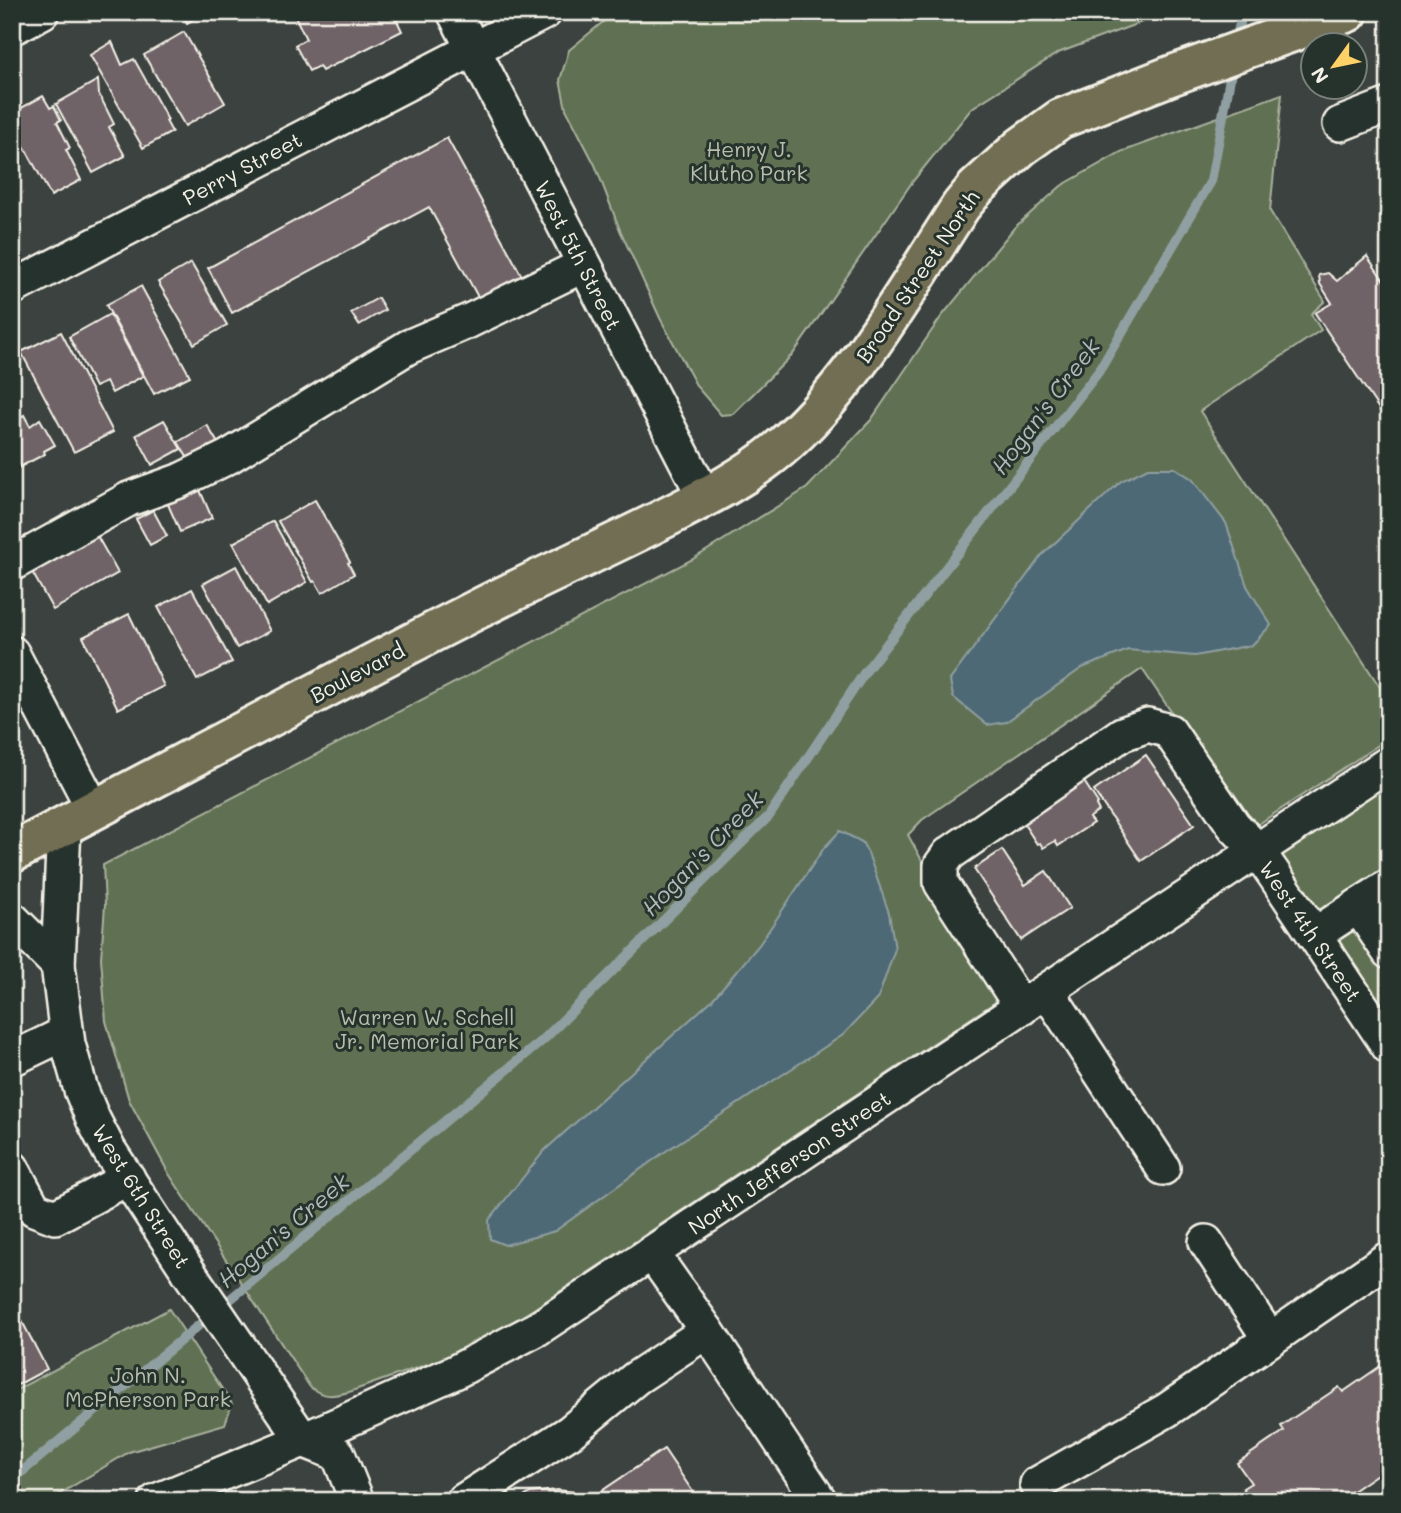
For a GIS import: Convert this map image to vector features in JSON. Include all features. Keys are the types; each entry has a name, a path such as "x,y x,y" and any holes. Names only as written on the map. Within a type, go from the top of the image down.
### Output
{"main road":[{"name":"Broad Street North","path":"705,498 744,475 810,420 847,378 961,206 985,179 1021,147 1060,119 1331,18"},
{"name":"Boulevard","path":"12,853 478,609 705,498"}],"street":[{"path":"12,28 42,12"},
{"name":"West 5th Street","path":"454,12 705,498"},
{"path":"473,50 545,12"},
{"name":"Perry Street","path":"12,288 433,68 473,50"},
{"path":"1339,124 1389,105"},
{"path":"12,564 130,499 179,481 228,457 408,347 480,316 584,265"},
{"path":"12,653 79,818"},
{"name":"West 4th Street","path":"1034,1000 942,883 941,864 949,854 1122,734 1148,725 1170,731 1234,826 1257,850 1389,1047"},
{"name":"North Jefferson Street","path":"156,1501 303,1440 455,1372 537,1329 1389,763"},
{"name":"West 6th Street","path":"79,818 58,965 66,1033 81,1090 93,1119 128,1178 190,1275 303,1440"},
{"path":"1314,935 1389,886"},
{"path":"1358,906 1389,952"},
{"path":"12,919 58,965"},
{"path":"1034,1000 1163,1168"},
{"path":"12,1059 66,1033"},
{"path":"12,1168 34,1209 55,1217 128,1178"},
{"path":"1206,1241 1269,1338"},
{"path":"652,1253 820,1501"},
{"path":"1037,1484 1167,1410 1389,1258"},
{"path":"463,1501 570,1432 636,1378 707,1331"},
{"path":"303,1440 338,1454 357,1501"}],"green space":[{"name":"Henry J. Klutho Park","path":"620,12 1169,12 1058,53 972,108 913,181 793,354 733,414 721,415 697,387 660,318 620,230 595,165 566,109 560,80 569,50 604,21"},
{"name":"Warren W. Schell Jr. Memorial Park","path":"1282,94 1270,211 1325,301 1311,314 1321,330 1200,411 1389,701 1389,738 1251,829 1142,669 922,820 908,835 948,908 1003,997 535,1308 467,1350 349,1392 333,1395 315,1391 169,1174 129,1100 106,1021 101,958 105,905 103,865 693,559 807,488 871,420 941,317 1014,228 1061,186 1121,152"},
{"path":"1389,784 1389,1016 1281,854"},
{"name":"John N. McPherson Park","path":"169,1309 232,1404 225,1424 129,1452 48,1501 12,1501 12,1392"}],"water":[{"path":"1148,468 1175,468 1192,479 1226,523 1247,586 1271,625 1252,645 1195,656 1128,650 1082,668 1006,722 987,725 953,697 950,680 1042,555 1121,481"},
{"path":"840,831 862,842 889,913 895,949 878,998 843,1035 663,1153 555,1231 505,1245 490,1239 489,1220 545,1150 712,1000 759,945 824,848"}],"building":[{"path":"181,12 206,12 187,23"},
{"path":"293,12 355,12 358,17 368,12 393,12 402,31 322,71 319,66 309,71 295,45 306,39"},
{"path":"184,32 225,103 185,126 144,55"},
{"path":"112,42 122,65 134,59 172,132 143,148 90,55"},
{"path":"98,80 99,94 114,124 109,127 125,156 93,173 56,104"},
{"path":"12,85 20,97 12,101"},
{"path":"43,96 50,108 54,106 61,120 57,122 70,148 66,150 81,180 51,196 12,124 12,113"},
{"path":"447,138 522,276 479,299 429,207 232,313 208,268"},
{"path":"1367,256 1389,288 1389,424 1315,313 1332,303 1320,284 1319,275 1328,273 1337,281"},
{"path":"191,263 227,325 194,344 158,282"},
{"path":"141,286 190,376 154,394 106,305"},
{"path":"378,298 385,310 359,325 351,313"},
{"path":"110,314 143,376 112,393 106,382 95,387 69,337"},
{"path":"61,332 113,432 74,452 21,352"},
{"path":"24,415 30,426 40,419 55,445 44,451 45,454 12,471 12,422"},
{"path":"164,420 181,449 152,465 136,435"},
{"path":"207,425 222,450 193,467 178,442"},
{"path":"199,488 212,518 180,532 167,502"},
{"path":"315,500 354,574 322,593 278,521"},
{"path":"153,510 167,536 150,545 136,519"},
{"path":"273,521 307,582 267,605 233,543"},
{"path":"96,534 118,573 53,610 31,570"},
{"path":"236,566 270,631 237,648 203,584"},
{"path":"192,589 232,662 197,680 158,607"},
{"path":"129,614 164,686 118,709 83,637"},
{"path":"1146,755 1194,825 1141,861 1094,791"},
{"path":"1083,780 1098,803 1096,805 1099,811 1089,818 1093,823 1058,846 1055,841 1043,848 1040,843 1037,844 1022,821"},
{"path":"1002,850 1025,885 1046,871 1070,908 1021,940 974,869"},
{"path":"12,1302 47,1369 12,1388"},
{"path":"1385,1363 1389,1370 1389,1472 1386,1468 1338,1501 1251,1501 1243,1488 1251,1483 1237,1463 1284,1431 1281,1426 1339,1387 1343,1392"},
{"path":"664,1449 699,1501 518,1501 530,1493 557,1490 574,1492 588,1500"}],"waterway":[{"name":"Hogan's Creek","path":"1236,44 1242,12"},
{"name":"Hogan's Creek","path":"12,1480 543,1040 769,816 865,672 1099,371 1211,181 1233,62"}]}
